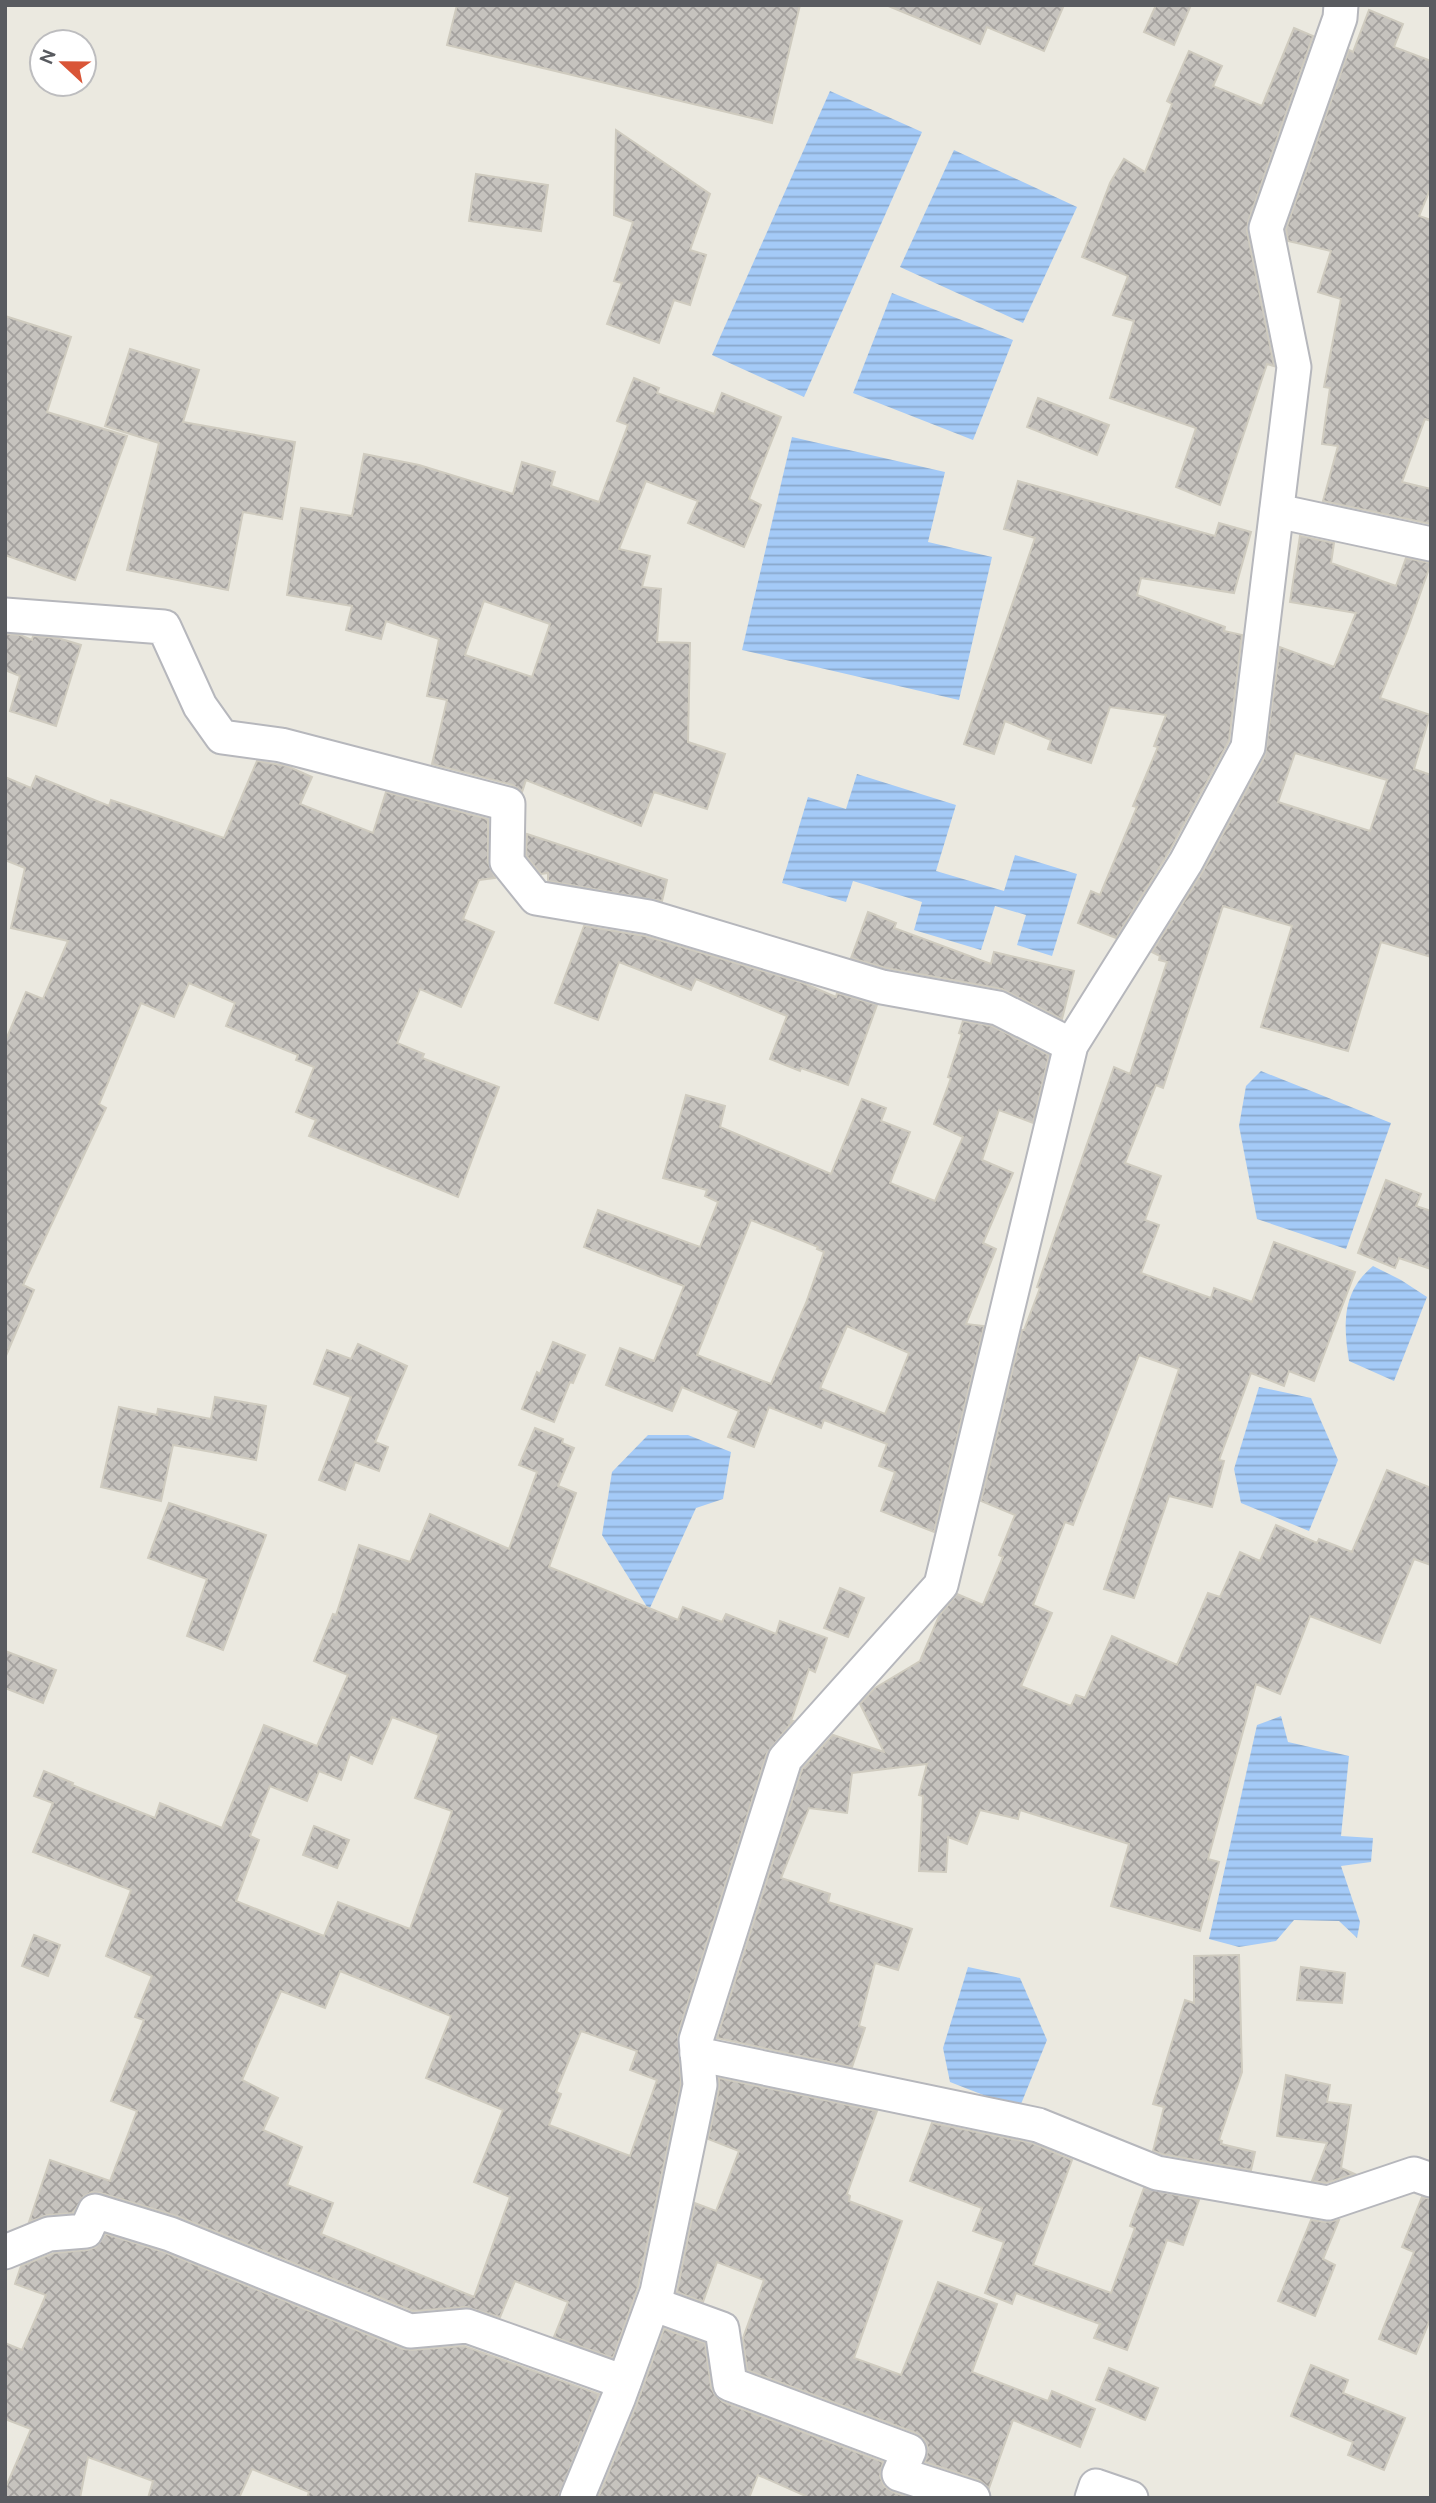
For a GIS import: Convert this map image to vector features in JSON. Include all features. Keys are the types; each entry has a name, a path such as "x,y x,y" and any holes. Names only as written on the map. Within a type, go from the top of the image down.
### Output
{"street":[{"path":"577,2498 653,2304 700,2085 695,2040 785,1759 941,1584 1071,1045 1186,862 1248,747 1294,367 1266,228 1340,18 1341,5"},
{"path":"1277,511 1431,544"},
{"path":"5,615 164,627 200,706 222,737 281,745 508,804 507,862 536,898 649,917 883,987 998,1008 1071,1045"},
{"path":"697,2054 1038,2125 1157,2173 1328,2203 1414,2174 1431,2180"},
{"path":"5,2252 49,2234 86,2231 95,2211 170,2234 410,2332 467,2326 624,2382"},
{"path":"653,2304 722,2329 730,2384 909,2451 899,2473 973,2498"},
{"path":"1092,2498 1096,2486 1131,2498"}],"water":[{"path":"830,91 922,132 804,397 712,355"},
{"path":"954,150 1077,207 1023,323 900,267"},
{"path":"892,293 1013,340 973,440 853,393"},
{"path":"792,437 945,472 928,542 992,557 959,700 742,650"},
{"path":"857,774 956,805 936,871 1004,891 1015,855 1077,874 1052,956 1017,945 1026,915 995,906 981,950 914,930 922,902 853,881 846,902 782,883 808,797 846,809"},
{"path":"1261,1071 1391,1123 1346,1249 1257,1219 1239,1126 1246,1086"},
{"path":"1373,1266 1427,1297 1394,1381 1349,1361 1346,1321 1350,1297 1355,1286"},
{"path":"1259,1387 1311,1398 1338,1460 1309,1531 1241,1503 1234,1469"},
{"path":"648,1435 688,1435 731,1452 723,1499 696,1508 649,1610 602,1535 612,1472"},
{"path":"1281,1716 1288,1742 1349,1756 1341,1836 1373,1838 1371,1862 1341,1866 1360,1922 1357,1938 1339,1921 1294,1920 1276,1941 1239,1947 1209,1939 1257,1725"},
{"path":"968,1967 1020,1978 1047,2040 1019,2109 950,2082 943,2048"}],"building":[{"path":"457,5 800,5 772,123 447,45"},
{"path":"886,5 1064,5 1044,51 987,27 980,44"},
{"path":"1156,5 1191,5 1174,45 1144,32"},
{"path":"1369,10 1403,24 1394,47 1431,61 1431,187 1419,216 1431,220 1431,421 1425,419 1402,482 1431,489 1431,524 1323,501 1338,446 1322,444 1330,388 1324,387 1341,299 1318,292 1331,251 1288,241 1286,229 1349,50 1353,52"},
{"path":"1294,28 1313,36 1247,231 1274,366 1267,364 1220,505 1176,487 1196,428 1110,398 1134,321 1113,315 1128,276 1082,257 1110,183 1124,159 1145,172 1172,104 1167,101 1189,51 1222,66 1213,86 1262,106"},
{"path":"616,130 710,194 690,250 706,255 690,305 674,300 659,343 607,324 622,283 614,281 633,222 614,215"},
{"path":"476,174 548,185 541,231 469,221"},
{"path":"5,316 71,337 47,412 127,436 75,580 5,555"},
{"path":"130,349 199,370 183,422 295,442 282,519 243,512 228,590 127,570 159,443 105,426"},
{"path":"634,378 659,388 657,393 714,414 722,393 781,417 749,499 761,505 744,547 688,523 698,501 646,481 619,549 650,556 642,587 661,589 657,642 690,643 688,742 725,754 707,809 654,792 641,826 526,780 522,792 513,785 432,764 447,700 427,696 439,639 386,621 381,639 346,630 352,606 287,595 301,508 352,516 364,454 419,465 513,494 522,462 555,472 551,486 599,502 628,425 617,421","holes":["484,601 550,624 532,677 465,655"]},
{"path":"1038,398 1109,425 1097,455 1027,427"},
{"path":"1018,481 1215,536 1219,523 1251,532 1234,593 1141,578 1137,595 1225,627 1224,631 1242,635 1229,741 1169,852 1116,938 1078,923 1091,891 1100,895 1137,807 1133,806 1158,747 1154,746 1166,715 1110,707 1091,763 1048,749 1051,740 1005,721 994,754 964,744 1035,538 1004,529"},
{"path":"1300,536 1334,543 1331,563 1396,586 1406,558 1431,563 1380,698 1430,715 1414,769 1431,775 1431,957 1381,942 1348,1051 1261,1027 1292,926 1223,906 1163,1088 1156,1085 1125,1163 1161,1176 1145,1220 1159,1225 1141,1273 1211,1298 1214,1288 1252,1302 1274,1242 1355,1272 1314,1381 1289,1371 1284,1386 1251,1373 1219,1460 1224,1461 1212,1507 1169,1496 1134,1598 1104,1589 1179,1369 1139,1355 1073,1525 1065,1522 1033,1605 1052,1613 1021,1686 1071,1706 1076,1695 1085,1698 1112,1636 1177,1665 1208,1593 1220,1597 1240,1552 1260,1561 1276,1525 1317,1543 1319,1539 1352,1552 1387,1470 1431,1488 1431,1565 1414,1559 1380,1643 1310,1616 1280,1694 1256,1684 1208,1859 1219,1862 1200,1931 1111,1906 1129,1844 1020,1810 1018,1819 980,1810 967,1844 948,1837 946,1872 919,1871 923,1796 919,1795 927,1764 852,1773 847,1813 809,1808 781,1878 830,1894 828,1902 912,1929 898,1970 875,1963 859,2026 865,2028 852,2067 717,2038 802,1769 833,1735 884,1752 860,1704 875,1688 920,1661 939,1616 957,1594 983,1605 1003,1557 999,1555 1015,1515 981,1501 1022,1330 1040,1288 1037,1287 1114,1067 1130,1074 1167,962 1159,960 1160,956 1152,952 1203,871 1265,756 1280,647 1334,667 1356,613 1290,602","holes":["1295,753 1387,780 1370,831 1278,802"]},
{"path":"5,634 20,635 32,640 33,636 58,638 81,645 56,726 10,711 20,676 5,670"},
{"path":"257,761 287,766 312,777 300,804 373,833 386,792 488,819 488,862 495,878 479,880 463,919 494,932 461,1007 420,989 397,1043 424,1054 422,1058 499,1087 458,1197 309,1136 316,1120 296,1112 314,1067 296,1060 298,1055 226,1026 235,1003 189,983 174,1017 141,1003 99,1104 106,1108 23,1285 34,1290 5,1358 5,1042 26,992 43,999 68,941 11,928 25,868 5,860 5,777 31,788 36,776 109,806 111,800 224,838"},
{"path":"527,834 667,880 662,901 548,881 548,873 541,874 526,855"},
{"path":"868,912 896,923 894,928 991,964 994,952 1074,971 1062,1019 1002,989 886,968 851,958"},
{"path":"584,926 645,936 803,983 836,997 837,993 877,1005 848,1085 770,1059 787,1016 696,979 691,990 619,962 598,1020 555,1003"},
{"path":"963,1021 992,1026 1049,1055 1033,1123 999,1110 982,1160 1013,1173 983,1243 996,1249 966,1324 984,1326 934,1532 881,1511 895,1472 879,1466 887,1444 824,1420 821,1428 769,1407 754,1447 728,1437 739,1411 682,1387 672,1411 606,1385 620,1348 654,1361 684,1286 584,1247 598,1210 700,1247 718,1202 705,1196 707,1190 663,1178 686,1095 725,1106 720,1127 831,1174 862,1099 886,1108 881,1121 910,1132 890,1183 935,1201 963,1137 934,1124 951,1078 948,1077 962,1034 959,1033","holes":["751,1220 818,1247 817,1249 824,1252 806,1303 771,1384 697,1355","847,1326 909,1353 885,1414 820,1388"]},
{"path":"1386,1180 1421,1194 1416,1206 1431,1211 1431,1269 1399,1258 1395,1268 1358,1253"},
{"path":"553,1342 585,1355 573,1383 570,1382 554,1422 522,1409"},
{"path":"358,1344 407,1366 375,1442 388,1447 379,1471 355,1462 345,1490 319,1480 351,1397 314,1384 327,1350 351,1359"},
{"path":"215,1397 266,1406 256,1460 173,1445 161,1501 101,1487 119,1407 157,1415 158,1409 211,1419"},
{"path":"535,1428 563,1439 562,1443 574,1448 558,1486 576,1493 549,1567 678,1620 683,1607 722,1622 726,1614 776,1634 780,1621 827,1638 815,1672 809,1669 793,1721 767,1753 678,2034 681,2084 638,2287 613,2358 554,2337 568,2302 515,2281 500,2317 466,2307 413,2311 177,2216 101,2193 92,2192 84,2196 73,2213 47,2215 29,2222 50,2160 110,2181 137,2111 111,2101 144,2020 135,2017 152,1976 106,1956 131,1890 33,1852 53,1803 34,1796 44,1771 155,1818 160,1803 222,1828 264,1725 317,1746 348,1675 314,1661 333,1614 336,1615 359,1545 410,1562 430,1514 509,1549 537,1472 519,1465","holes":["392,1717 439,1735 415,1798 452,1811 410,1929 338,1902 324,1936 236,1901 259,1840 250,1836 270,1786 307,1801 319,1771 341,1780 350,1754 372,1764","340,1971 451,2016 426,2078 503,2110 474,2182 510,2197 474,2297 321,2234 333,2203 287,2185 302,2147 263,2130 278,2098 242,2080 281,1991 325,2008","581,2031 637,2051 630,2070 657,2080 630,2156 549,2125 561,2094 556,2092"]},
{"path":"169,1503 266,1535 223,1650 187,1636 207,1579 148,1558"},
{"path":"840,1588 864,1598 848,1637 824,1628"},
{"path":"5,1651 56,1670 43,1703 5,1688"},
{"path":"314,1826 349,1840 337,1868 303,1855"},
{"path":"34,1935 60,1945 48,1976 22,1966"},
{"path":"1239,1955 1242,2072 1219,2140 1222,2141 1221,2144 1255,2152 1251,2170 1153,2151 1164,2107 1153,2104 1185,2000 1194,2003 1194,1956"},
{"path":"1301,1967 1345,1973 1342,2003 1297,2000"},
{"path":"1286,2075 1330,2085 1327,2102 1351,2105 1341,2168 1355,2174 1326,2183 1312,2181 1327,2143 1277,2136"},
{"path":"719,2078 877,2111 847,2194 850,2196 849,2201 902,2221 854,2358 901,2375 938,2282 997,2304 972,2372 1048,2401 1052,2391 1095,2409 1080,2447 1013,2420 989,2488 979,2480 925,2462 928,2448 924,2439 916,2433 747,2370 743,2338 764,2280 717,2262 703,2302 677,2292 695,2203 716,2211 739,2151 708,2139"},
{"path":"932,2123 1032,2143 1072,2160 1033,2265 1111,2293 1135,2228 1130,2226 1144,2188 1199,2200 1183,2245 1167,2240 1127,2350 1094,2338 1100,2324 1016,2293 1012,2304 985,2293 1004,2242 973,2231 982,2208 910,2181"},
{"path":"1422,2197 1431,2199 1431,2317 1416,2354 1379,2339 1414,2252 1402,2247"},
{"path":"1311,2220 1339,2220 1323,2259 1335,2265 1315,2316 1278,2301"},
{"path":"106,2234 164,2252 403,2349 464,2346 599,2394 558,2498 307,2498 309,2492 252,2469 239,2498 148,2498 153,2481 88,2457 80,2498 5,2498 5,2489 31,2429 5,2419 5,2343 22,2350 46,2295 15,2284 21,2266 54,2253 96,2247"},
{"path":"664,2329 705,2343 711,2387 723,2402 883,2462 880,2476 884,2486 910,2498 810,2498 758,2475 749,2498 598,2498"},
{"path":"1311,2365 1348,2380 1343,2393 1405,2418 1384,2470 1348,2455 1353,2442 1291,2416"},
{"path":"1109,2368 1158,2388 1145,2420 1096,2400"}]}
